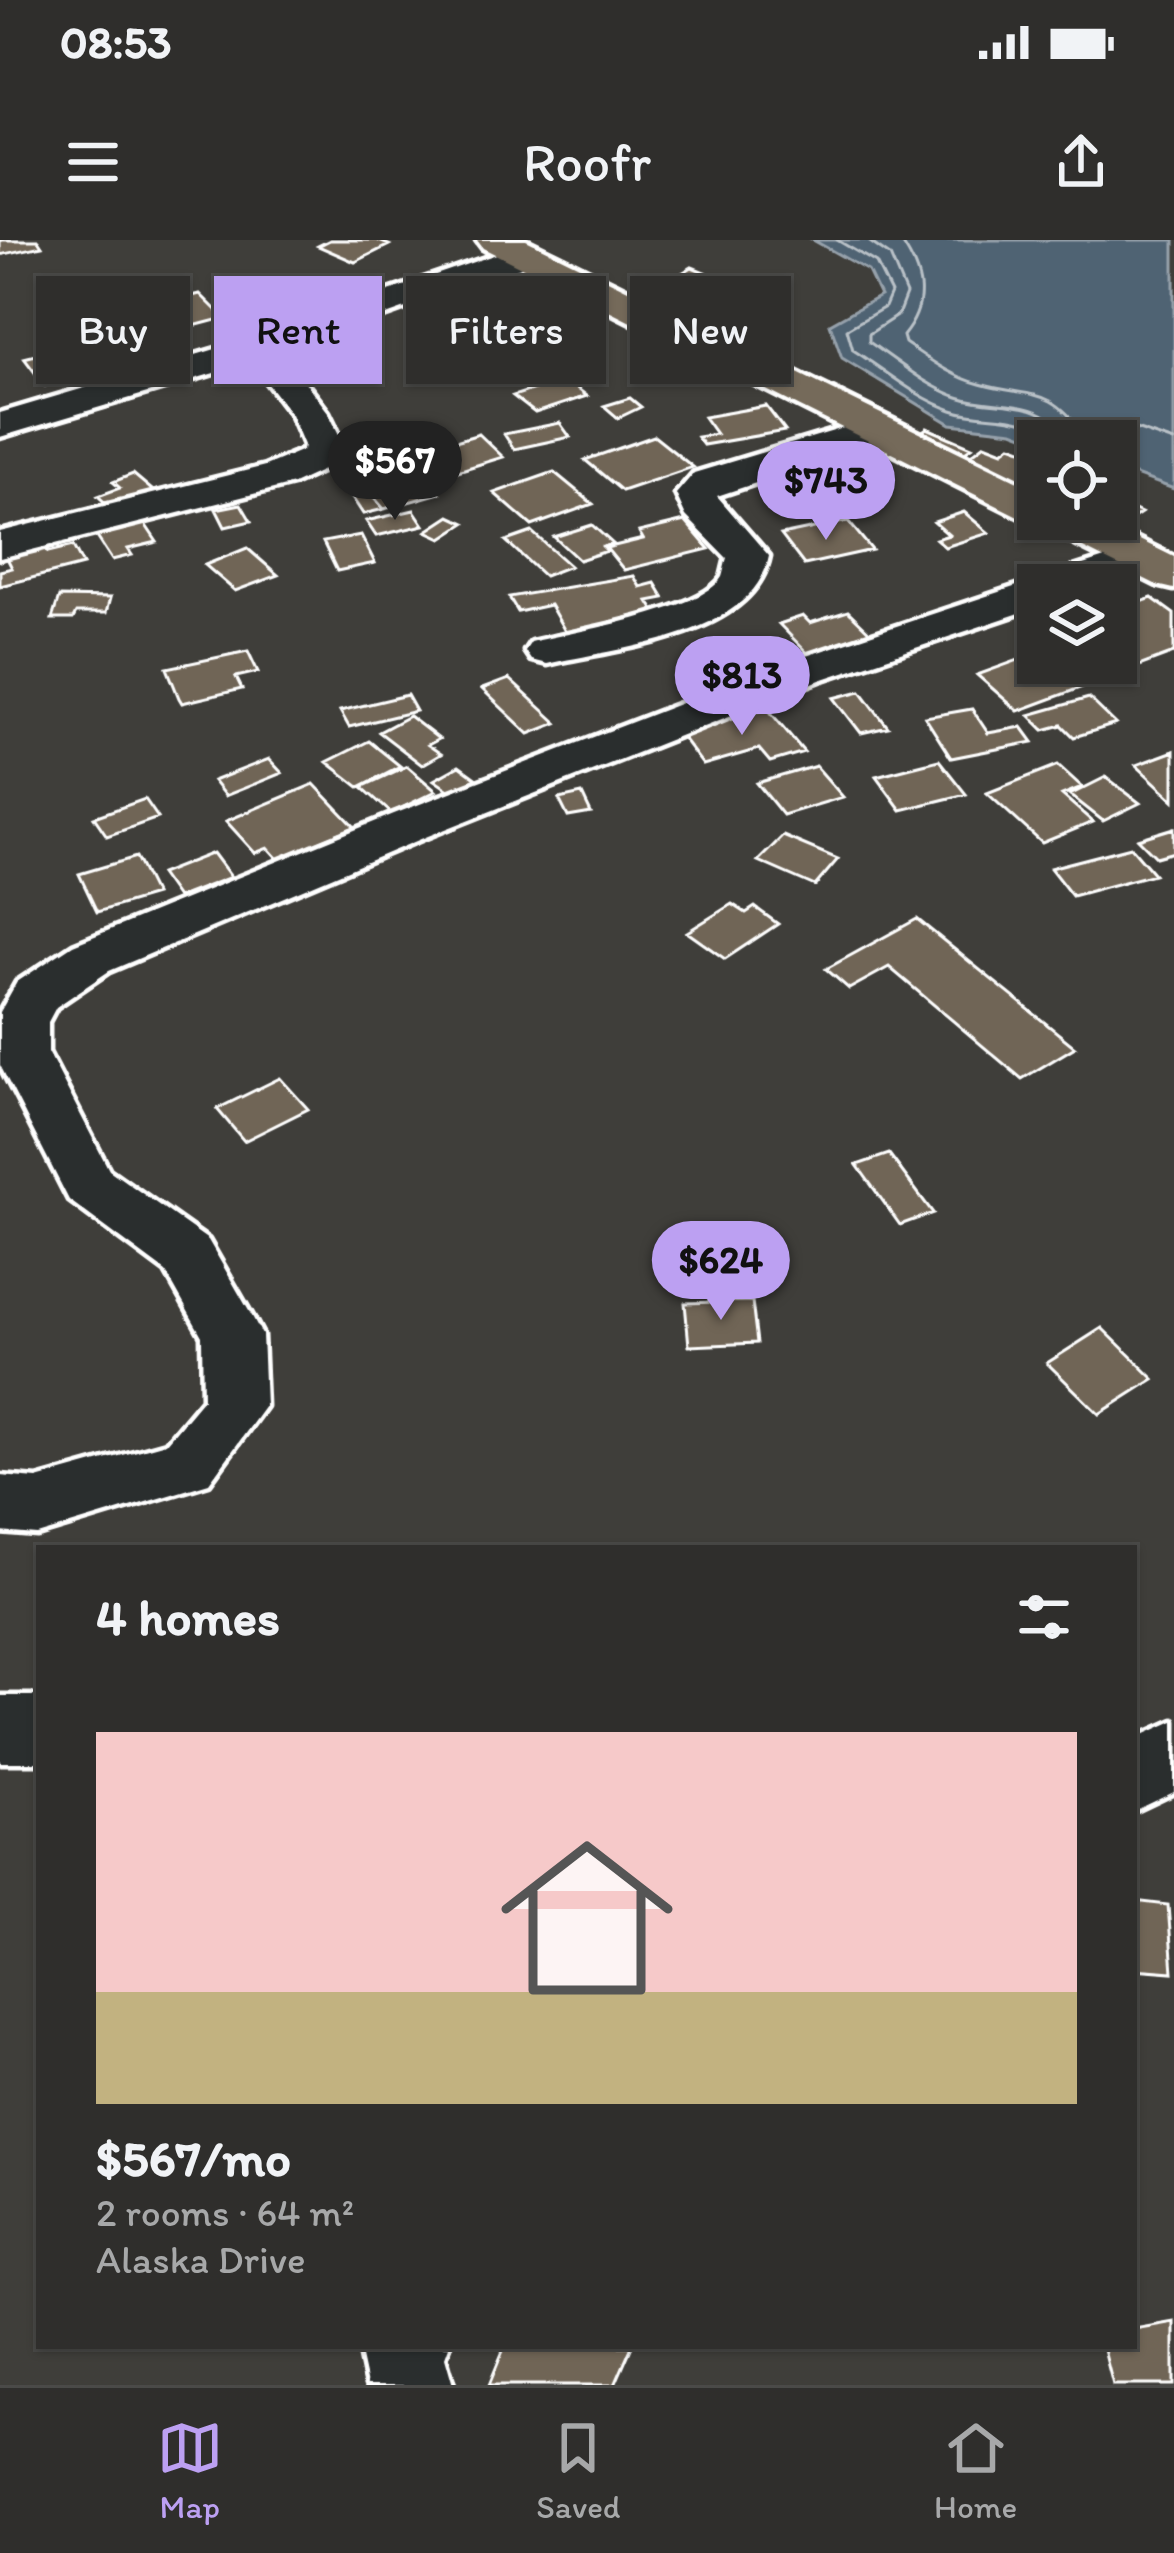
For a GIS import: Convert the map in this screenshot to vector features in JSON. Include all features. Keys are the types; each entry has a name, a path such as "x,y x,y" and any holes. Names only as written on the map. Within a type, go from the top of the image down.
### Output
{"main road":[{"path":"511,247 1017,498"},
{"path":"1103,540 1158,567"}],"street":[{"path":"382,299 511,247"},
{"path":"0,425 214,361"},
{"path":"0,545 279,475 320,458 324,445 308,412 287,384"},
{"path":"547,651 698,612 726,595 741,582 748,556 700,507 696,494 708,482 880,429"},
{"path":"0,1504 37,1507 187,1464 234,1406 232,1335 187,1256 89,1185 53,1119 21,1052 21,1022 36,994 91,958 432,816 804,670 1017,600"},
{"path":"0,1730 36,1729"},
{"path":"1137,1775 1174,1754"},
{"path":"405,2349 410,2385"}],"water":[{"path":"813,240 1174,240 1174,489 1137,476 1137,420 1017,420 1017,433 951,424 842,358 830,324 880,296 868,271"}],"building":[{"path":"0,240 38,240 42,246 0,255"},
{"path":"330,240 377,240 389,245 355,262 318,246"},
{"path":"692,267 712,275 710,276 677,276"},
{"path":"200,294 214,308 214,321 190,327 190,297"},
{"path":"36,355 36,374 24,358"},
{"path":"550,384 571,384 587,396 535,413 513,396"},
{"path":"630,398 641,407 618,418 604,406"},
{"path":"766,406 785,431 703,445 697,437 716,434 704,417"},
{"path":"560,423 570,437 514,449 504,434"},
{"path":"927,428 972,447 956,458 911,439"},
{"path":"479,434 503,457 435,478 422,465 414,468 407,461 417,458 412,454"},
{"path":"654,436 693,467 622,491 585,460"},
{"path":"985,444 1003,451 1011,445 1017,447 1017,483 963,461"},
{"path":"384,456 399,472 350,486 336,470"},
{"path":"554,472 593,504 532,526 494,493"},
{"path":"133,474 158,495 115,512 98,496 120,488 113,482"},
{"path":"428,479 440,493 384,509 372,495"},
{"path":"367,487 384,509 363,514 348,491"},
{"path":"241,504 251,521 225,527 216,509"},
{"path":"414,510 424,525 376,536 366,521"},
{"path":"964,512 989,533 945,547 936,539 949,535 934,522"},
{"path":"450,516 465,523 442,538 427,531"},
{"path":"141,518 157,542 128,549 132,555 112,560 93,531"},
{"path":"685,521 709,549 624,570 606,548 643,539 639,532"},
{"path":"848,521 872,550 804,565 781,535"},
{"path":"592,525 613,544 603,547 607,551 579,560 554,537"},
{"path":"532,532 570,566 544,576 506,541"},
{"path":"361,535 375,563 337,571 323,542"},
{"path":"44,545 48,552 73,546 83,565 0,586 0,571 12,568 5,554"},
{"path":"247,548 278,575 235,591 205,565"},
{"path":"634,576 640,587 655,583 664,598 648,601 656,614 566,633 550,605 518,612 509,597"},
{"path":"59,597 110,598 106,613 52,619"},
{"path":"1152,598 1174,614 1174,653 1137,667 1137,603"},
{"path":"848,611 878,640 815,661 779,624 803,616 810,623"},
{"path":"248,651 258,672 236,677 242,689 182,703 167,668"},
{"path":"1017,661 1017,684 1091,684 1018,711 977,675"},
{"path":"509,679 557,723 529,734 482,689"},
{"path":"861,691 888,727 861,733 834,698"},
{"path":"407,695 416,711 349,727 340,711"},
{"path":"1089,698 1116,724 1074,737 1062,725 1044,730 1029,715"},
{"path":"767,708 804,752 770,762 759,749 703,765 679,733"},
{"path":"972,709 988,733 1022,727 1033,742 951,758 925,717"},
{"path":"409,716 439,739 428,745 441,754 422,765 379,732"},
{"path":"369,741 400,766 359,787 327,762"},
{"path":"1174,751 1174,800 1136,765"},
{"path":"269,759 282,773 225,796 213,781"},
{"path":"939,760 966,794 901,810 876,776"},
{"path":"1058,765 1082,787 1062,795 1093,822 1042,843 987,793"},
{"path":"407,766 436,791 391,813 362,787"},
{"path":"459,766 477,779 453,793 434,780"},
{"path":"816,766 843,797 783,815 757,783"},
{"path":"1106,777 1140,803 1103,821 1070,795"},
{"path":"314,784 355,827 278,859 268,848 255,853 226,821"},
{"path":"582,794 591,813 568,817 559,799"},
{"path":"145,799 158,818 107,836 94,817"},
{"path":"1174,828 1174,852 1156,857 1138,839"},
{"path":"783,836 838,859 815,886 758,861"},
{"path":"1131,847 1154,874 1072,896 1050,868"},
{"path":"213,853 231,877 177,898 160,874"},
{"path":"136,857 155,895 97,912 79,874"},
{"path":"732,904 746,913 755,907 778,924 725,959 687,932"},
{"path":"917,919 1075,1047 1022,1079 889,967 849,989 826,969"},
{"path":"280,1078 308,1109 244,1141 217,1109"},
{"path":"889,1154 933,1213 900,1225 857,1165"},
{"path":"752,1301 757,1343 689,1346 685,1303"},
{"path":"1102,1328 1154,1379 1099,1414 1047,1363"},
{"path":"1137,1901 1168,1905 1173,1972 1137,1969"},
{"path":"1174,2322 1174,2385 1113,2385 1104,2349 1137,2349 1137,2328"},
{"path":"504,2349 631,2349 615,2385 489,2385"}]}
